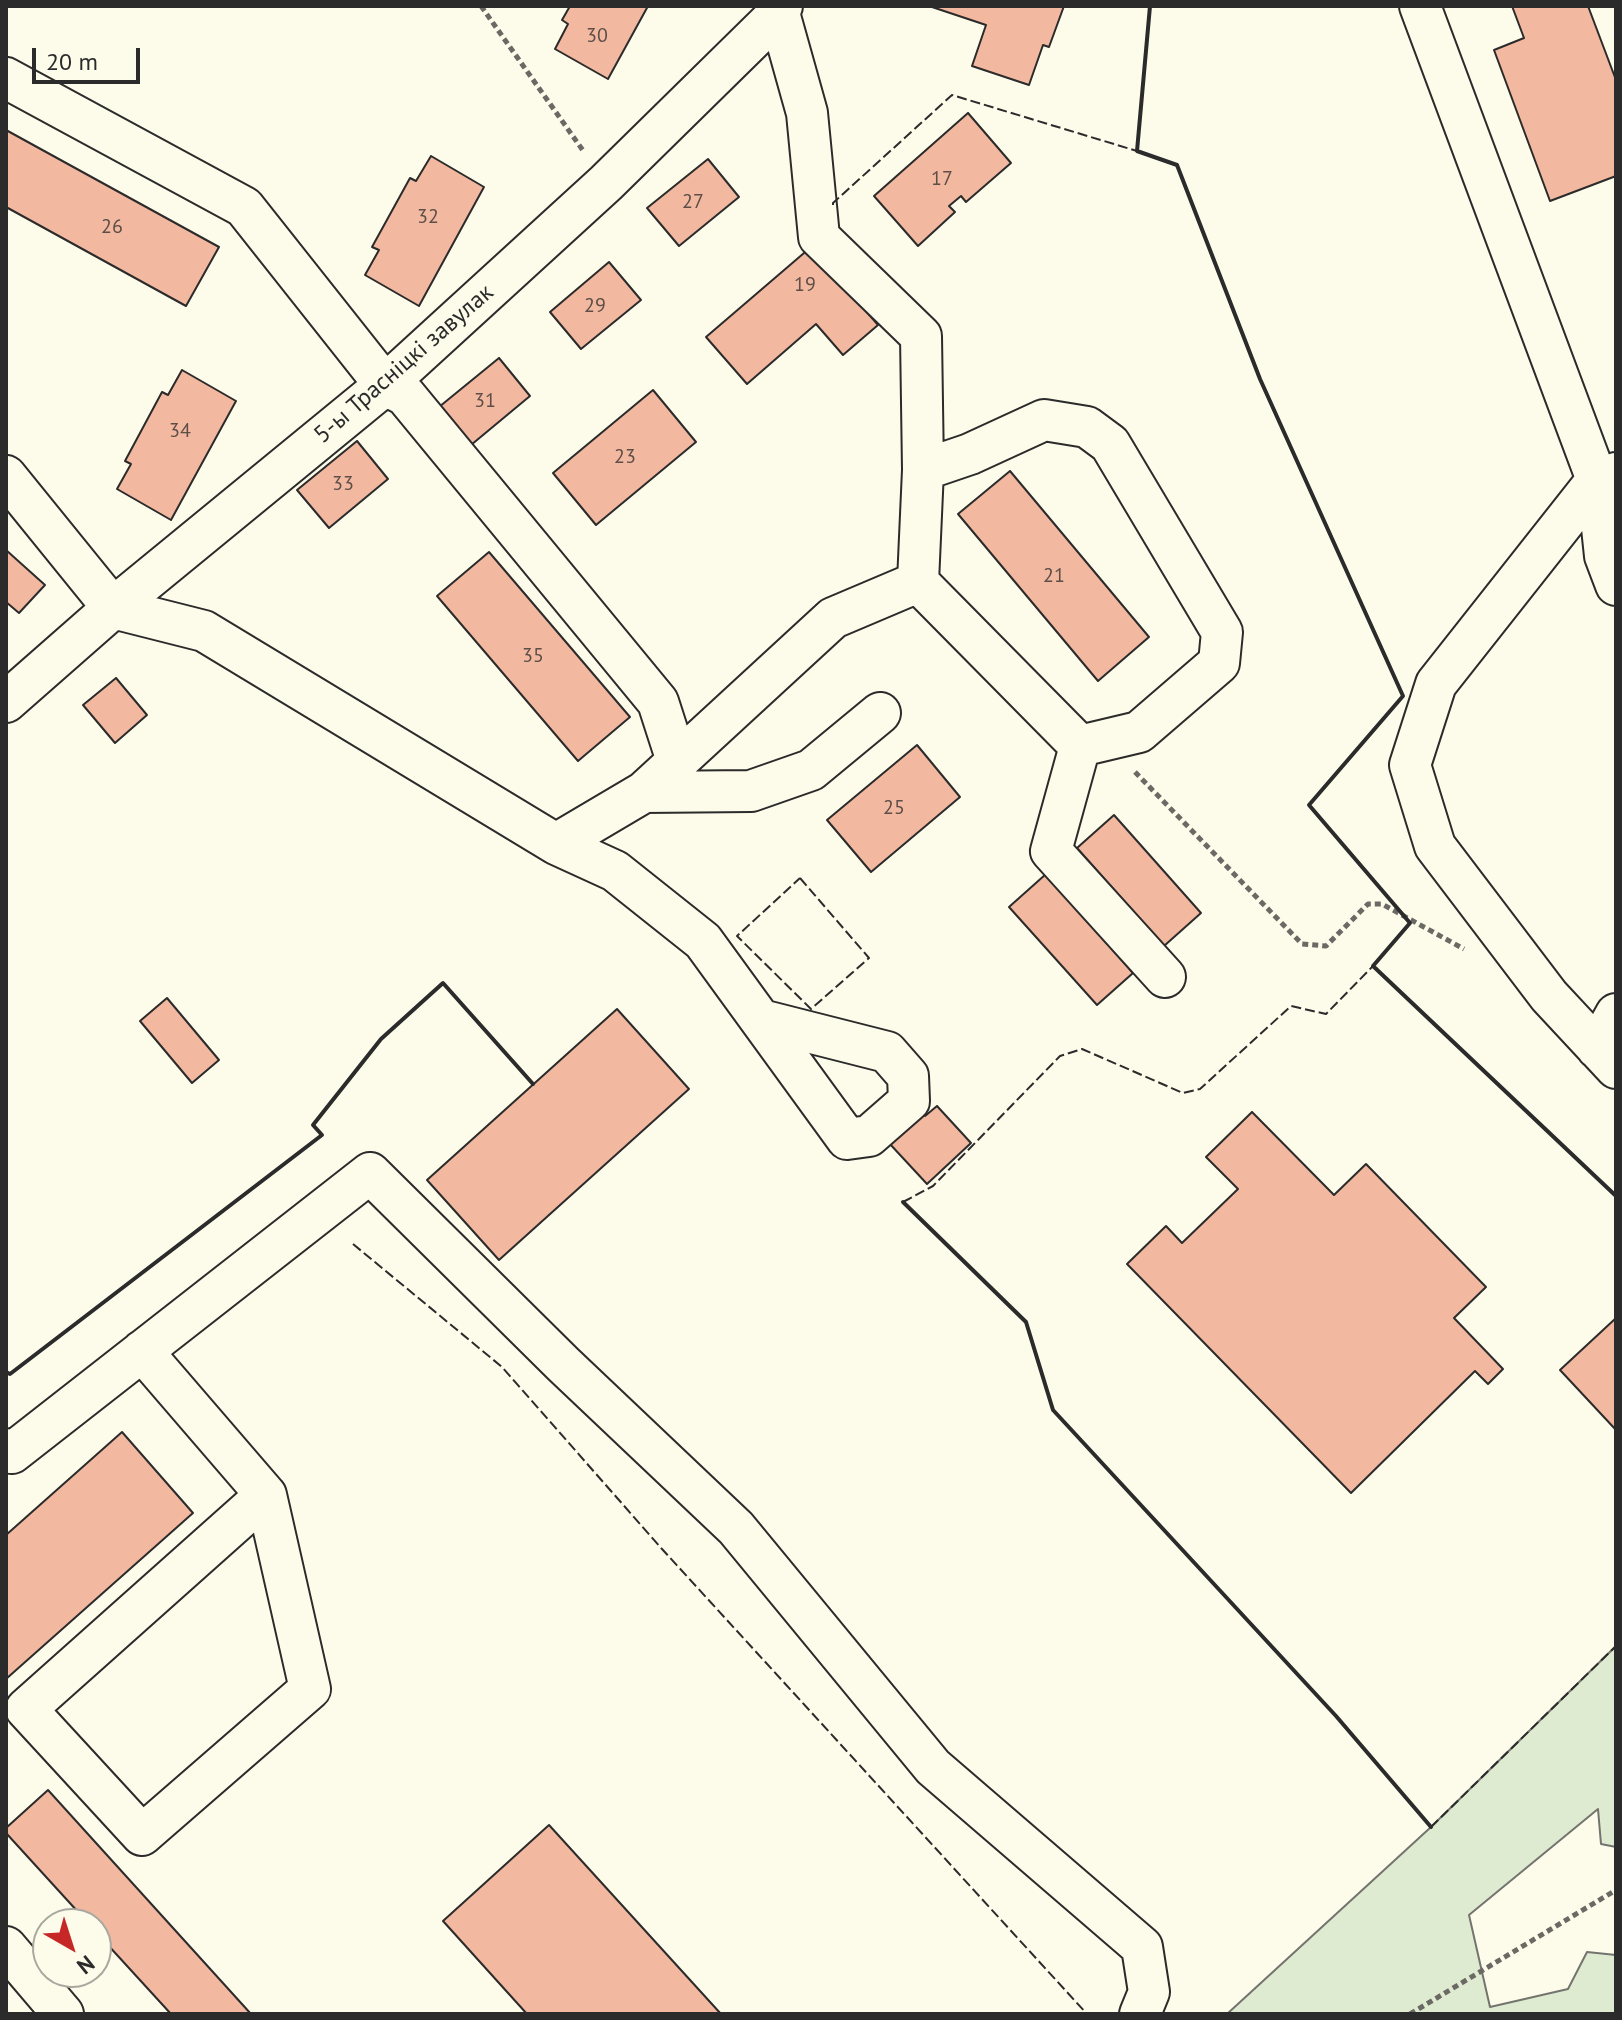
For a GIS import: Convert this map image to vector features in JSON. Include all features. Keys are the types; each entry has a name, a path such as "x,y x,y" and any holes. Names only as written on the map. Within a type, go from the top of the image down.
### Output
{"street":[{"path":"1420,6 1606,476 1605,556 1616,585"},
{"name":"5-ы Трасніцкі завулак","path":"6,702 113,608 385,385 606,183 781,10"},
{"path":"781,10 807,113 819,237 921,336 923,470 918,582 1091,743"},
{"path":"6,78 244,207 385,385 405,395 658,702 677,761"},
{"path":"923,470 970,454 1044,420 1087,427 1110,444 1222,632 1219,663 1139,732 1091,743"},
{"path":"6,476 113,608 204,631 556,844 615,871 703,941 761,1020"},
{"path":"1606,476 1436,684 1410,765 1435,846 1549,996 1610,1043"},
{"path":"556,844 644,792 833,618 918,582"},
{"path":"644,792 751,791 811,770 880,713"},
{"path":"1091,743 1051,851 1165,977"},
{"path":"6,1449 12,1453 370,1173 563,1364 736,1528 933,1767 1142,1947 1149,1992 1140,2014"},
{"path":"142,1351 266,1495 310,1689 142,1835 26,1709 266,1495"},
{"path":"6,1947 63,2014"}],"path":[{"path":"481,6 606,183"},
{"path":"1091,743 1302,944 1326,946 1368,904 1382,904 1466,950"},
{"path":"1410,2014 1616,1890"}],"green space":[{"path":"1616,1646 1616,1847 1601,1844 1598,1809 1469,1915 1490,2007 1568,1989 1587,1952 1616,1955 1616,2014 1227,2014 1431,1827"}],"building":[{"path":"570,6 648,6 608,79 555,49 568,24 562,20"},
{"path":"929,6 1064,6 1049,47 1043,45 1029,85 972,66 986,25"},
{"path":"1512,6 1588,6 1616,80 1616,176 1550,201 1494,50 1524,38"},
{"path":"968,113 1011,163 966,202 961,196 949,206 955,212 918,246 874,196"},
{"path":"6,130 219,247 186,306 6,207"},
{"path":"431,156 484,187 419,306 365,275 379,250 372,247 410,178 416,181"},
{"path":"708,159 739,197 679,246 647,208"},
{"path":"811,247 878,325 843,355 816,324 747,384 706,337"},
{"path":"609,262 641,300 581,349 550,312"},
{"path":"499,358 530,396 471,445 439,407"},
{"path":"182,370 236,401 171,520 117,489 131,464 125,461 162,392 168,395"},
{"path":"653,390 696,442 596,525 553,473"},
{"path":"357,441 388,479 329,528 297,490"},
{"path":"1010,471 1149,637 1098,681 958,514"},
{"path":"6,550 45,585 19,613 6,602"},
{"path":"489,552 630,717 578,761 437,596"},
{"path":"116,678 147,715 115,743 83,705"},
{"path":"917,745 960,797 871,872 827,820"},
{"path":"1114,815 1201,913 1164,946 1077,848"},
{"path":"1046,874 1133,973 1097,1005 1009,907"},
{"path":"167,998 219,1060 192,1083 140,1021"},
{"path":"617,1009 689,1089 499,1260 427,1180"},
{"path":"937,1106 971,1143 927,1184 889,1143 922,1112 925,1116"},
{"path":"1252,1112 1334,1195 1366,1164 1486,1287 1454,1318 1503,1369 1488,1384 1475,1371 1351,1493 1127,1264 1166,1226 1182,1243 1238,1189 1206,1157"},
{"path":"1616,1318 1616,1430 1560,1370"},
{"path":"122,1432 193,1513 6,1679 6,1535"},
{"path":"48,1790 251,2014 171,2014 112,1949 112,1908 74,1908 6,1833 6,1828"},
{"path":"549,1825 721,2014 527,2014 443,1921"}],"fence":[{"path":"833,205 952,95 1137,151"},
{"path":"800,878 869,958 811,1009 737,936 800,878"},
{"path":"903,1202 933,1186 1060,1056 1082,1049 1183,1093 1200,1089 1291,1006 1326,1014 1373,966"},
{"path":"353,1244 502,1367 662,1549 1087,2014"},
{"path":"1431,1827 1616,1646"}],"wall":[{"path":"1150,6 1137,151 1177,165 1260,379 1403,696 1309,805 1410,923 1373,966 1616,1196"},
{"path":"6,1372 10,1374 322,1135 313,1125 381,1039 443,983 533,1084"},
{"path":"903,1202 1026,1322 1053,1410 1336,1716 1431,1827"}]}
